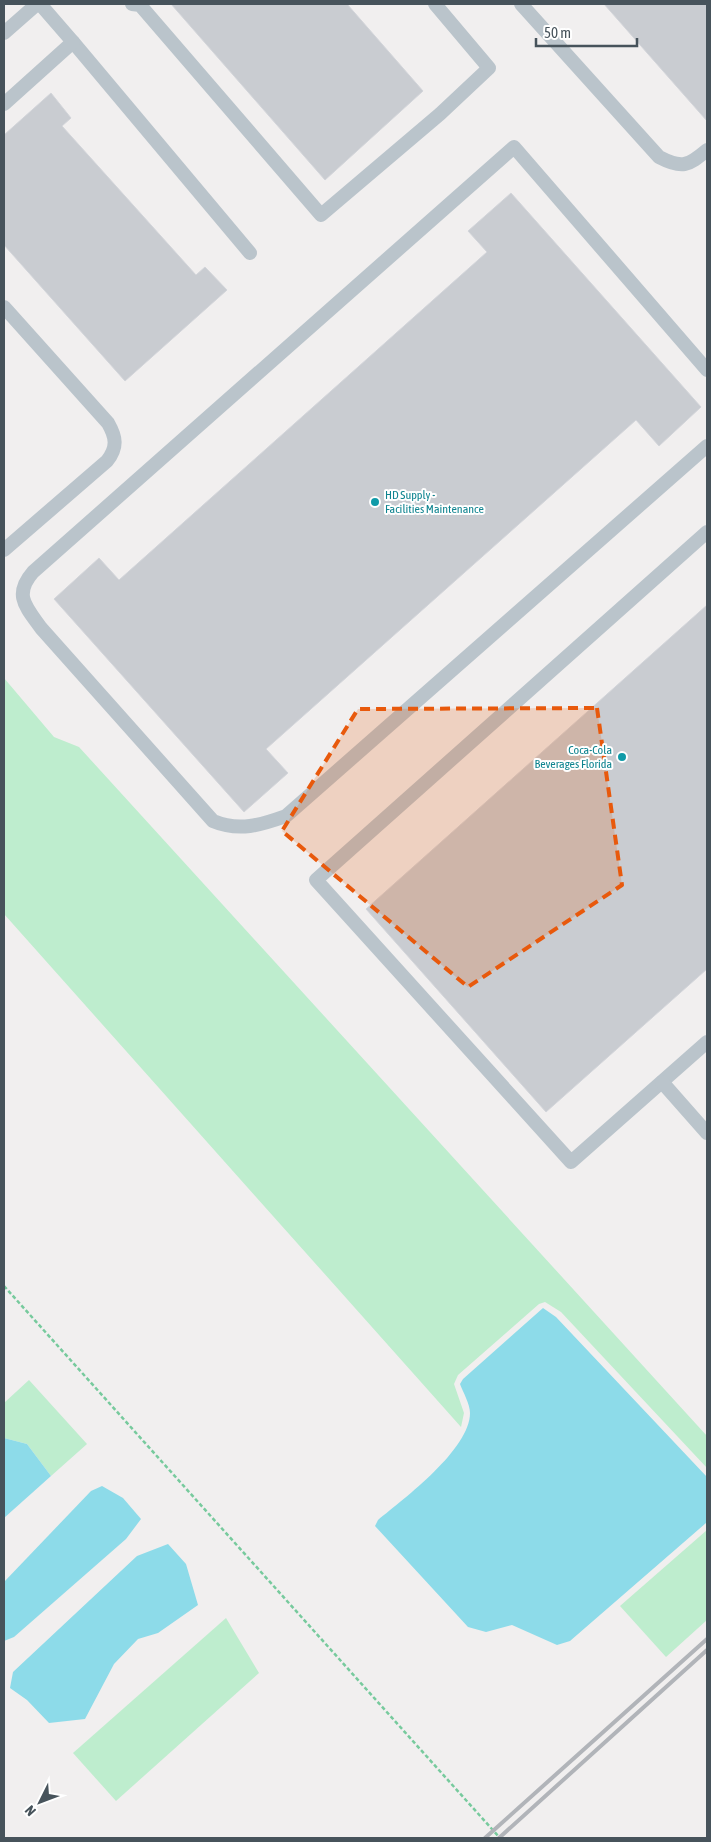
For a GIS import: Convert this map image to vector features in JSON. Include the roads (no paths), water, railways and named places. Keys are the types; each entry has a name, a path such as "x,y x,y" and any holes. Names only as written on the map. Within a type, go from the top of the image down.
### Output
{"street":[{"path":"6,26 38,4 73,42 250,253"},
{"path":"132,4 140,5 320,215 440,114 489,68 435,4"},
{"path":"521,4 659,157 673,164 684,165 707,150"},
{"path":"4,104 73,42"},
{"path":"707,370 514,147 33,572 22,587 22,596 25,606 40,628 213,822 235,828 256,826 286,816 707,446"},
{"path":"4,307 108,423 116,436 114,452 107,461 4,550"},
{"path":"707,532 316,880 572,1162 707,1042"},
{"path":"662,1082 707,1133"}],"water":[{"path":"543,1308 556,1317 707,1477 706,1523 570,1641 557,1645 512,1625 486,1632 468,1627 375,1526 378,1520 434,1472 459,1442 467,1427 470,1413 468,1402 460,1384 463,1379"},
{"path":"4,1438 27,1444 51,1476 4,1518"},
{"path":"102,1486 123,1498 141,1519 126,1539 14,1637 4,1641 4,1582 91,1491"},
{"path":"168,1544 186,1564 198,1605 158,1633 138,1639 114,1664 85,1719 49,1723 27,1700 10,1688 13,1672 137,1556"}],"railway":[{"path":"485,1838 707,1639"},
{"path":"499,1838 707,1650"}],"place":[{"name":"HD Supply - Facilities Maintenance","path":"375,502"},
{"name":"Coca-Cola Beverages Florida","path":"622,757"}]}
